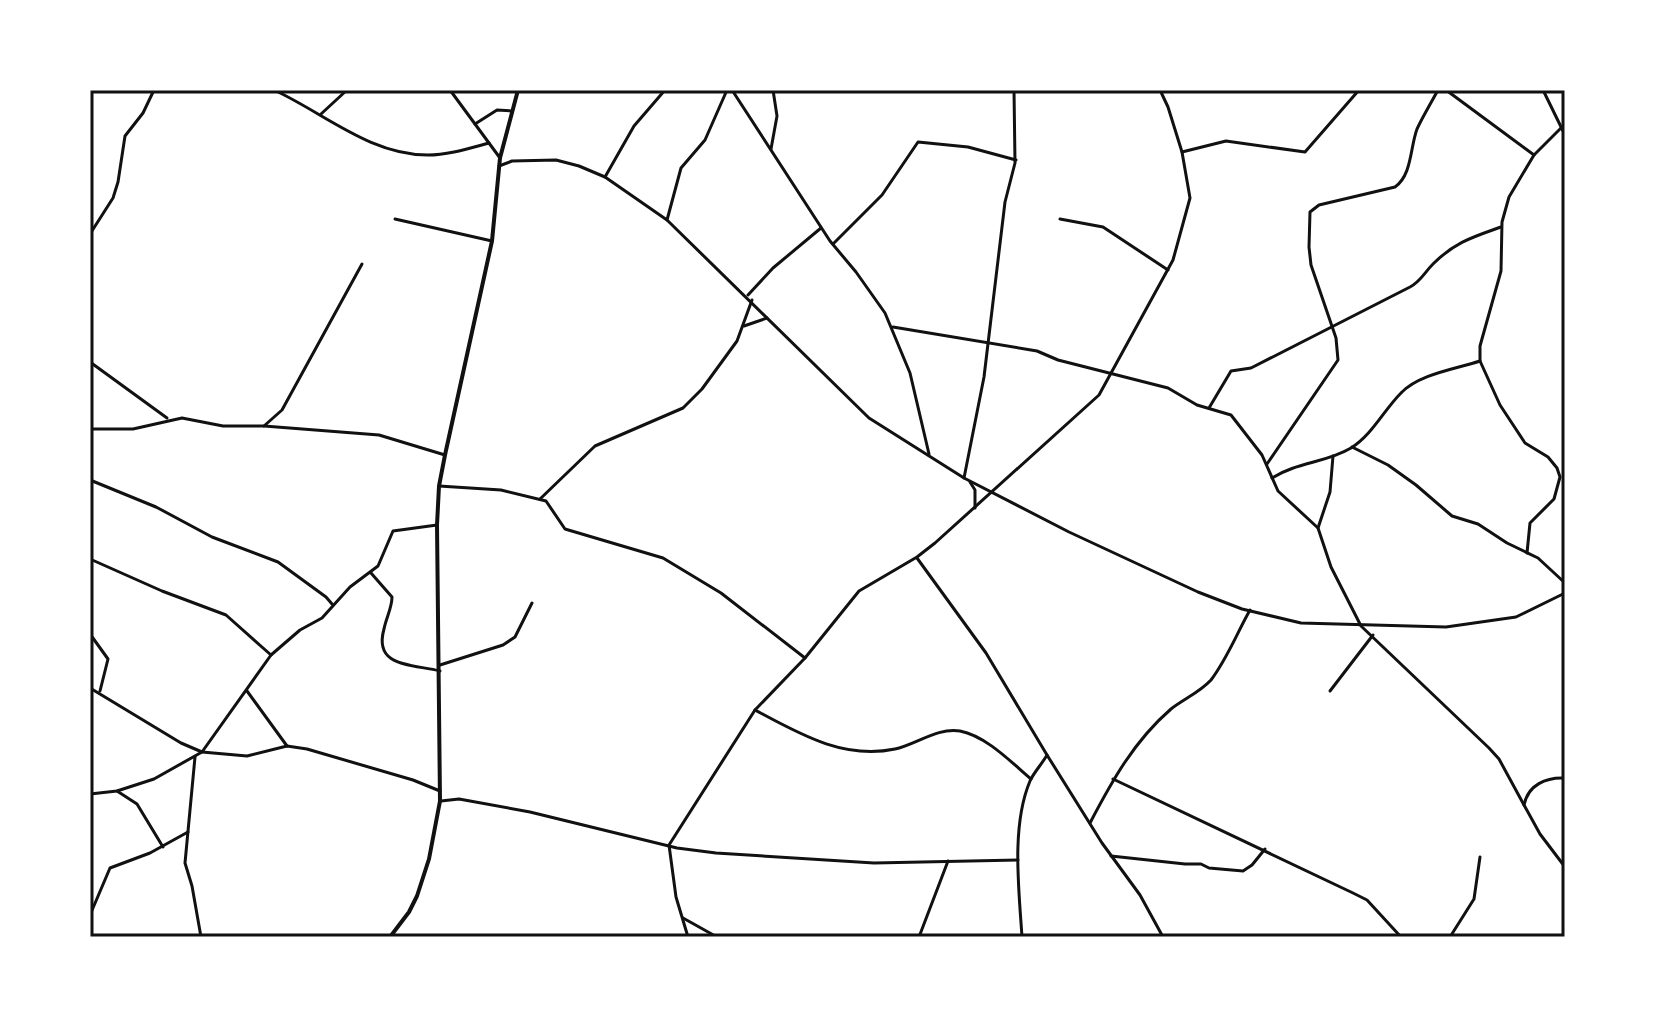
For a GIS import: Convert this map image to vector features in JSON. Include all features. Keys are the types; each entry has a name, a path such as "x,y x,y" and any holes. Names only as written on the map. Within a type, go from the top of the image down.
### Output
{"street":[{"path":"90,234 115,190 124,155 125,136 143,113 154,90"},
{"path":"274,90 371,143 413,154 441,155 489,143"},
{"path":"321,114 347,90"},
{"path":"450,90 500,158"},
{"path":"390,937 417,896 429,859 440,801 439,486 463,362 492,241 500,158 518,90"},
{"path":"605,177 634,126 665,90"},
{"path":"667,220 681,168 705,140 730,90 821,228 856,272 893,327 910,373 929,454"},
{"path":"771,149 777,116 773,90"},
{"path":"964,478 989,344 1005,202 1016,160 1014,90"},
{"path":"688,937 676,897 669,845 755,710 805,658 859,591 917,557 975,508 1099,395 1112,374 1178,250 1190,198 1182,152 1160,90"},
{"path":"1182,152 1232,141 1305,152 1359,90"},
{"path":"1267,464 1338,360 1333,327 1311,265 1310,212 1319,205 1400,184 1406,174 1417,130 1438,90"},
{"path":"1446,90 1534,155"},
{"path":"1543,90 1565,135"},
{"path":"475,124 497,110 512,111"},
{"path":"1527,553 1530,523 1554,499 1560,477 1548,457 1525,443 1500,405 1480,361 1480,346 1501,271 1501,227 1509,197 1534,155 1561,128"},
{"path":"833,244 882,195 918,142 968,147 1016,160"},
{"path":"499,166 512,161 556,160 605,177 667,220 869,418 970,482 1198,592 1301,623 1446,627 1516,617 1565,593"},
{"path":"395,219 492,241"},
{"path":"1060,219 1103,227 1168,270"},
{"path":"1209,408 1231,371 1251,368 1420,281 1431,265 1458,243 1501,227"},
{"path":"747,296 773,268 821,228"},
{"path":"264,426 282,410 362,264"},
{"path":"540,499 595,446 683,408 710,379 737,341 752,300"},
{"path":"744,326 768,317"},
{"path":"893,327 1027,349 1168,388 1197,405 1231,415 1267,464 1278,491 1318,528 1331,567 1361,626 1499,759 1540,834 1565,867"},
{"path":"1272,478 1293,466 1316,463 1352,447 1403,390 1418,381 1480,361"},
{"path":"90,362 168,419"},
{"path":"90,429 133,429 168,419 199,420 223,426 379,435 445,455"},
{"path":"1352,447 1407,478 1452,516 1478,524 1538,558 1565,583"},
{"path":"1318,528 1330,492 1333,456"},
{"path":"90,480 156,507 212,537 278,562 332,604"},
{"path":"970,482 975,490 975,508"},
{"path":"439,486 501,490 540,499 550,506 565,529 588,538 641,550 688,572 721,593 805,658"},
{"path":"90,794 117,791 154,779 202,752 271,655 300,630 322,618 350,587 371,573 382,558 393,531 437,525"},
{"path":"917,557 986,653 1090,823 1140,895 1163,937"},
{"path":"90,559 226,615 271,655"},
{"path":"371,573 392,597 381,648 385,655 400,663 440,668 503,645 515,637 532,603"},
{"path":"1090,823 1113,779 1136,745 1170,710 1210,681 1250,610"},
{"path":"90,634 108,659 99,693"},
{"path":"1330,691 1373,635"},
{"path":"90,688 181,743 202,752 247,756 287,746 324,753 440,791"},
{"path":"246,690 287,746"},
{"path":"755,710 813,740 872,752 896,749 941,733 960,731 975,737 1031,779"},
{"path":"1022,937 1018,860 1026,794 1031,779 1047,755"},
{"path":"195,757 185,863 201,937"},
{"path":"1524,805 1526,793 1531,789 1556,778 1565,778"},
{"path":"1113,779 1367,900 1401,937"},
{"path":"117,791 137,804 163,847"},
{"path":"440,801 459,799 506,808 703,852 874,863 1018,860"},
{"path":"90,915 110,868 163,847 188,832"},
{"path":"1111,856 1201,864 1236,871 1248,868 1265,849"},
{"path":"1450,937 1474,899 1480,857"},
{"path":"919,937 948,861"},
{"path":"683,918 717,937"}]}
